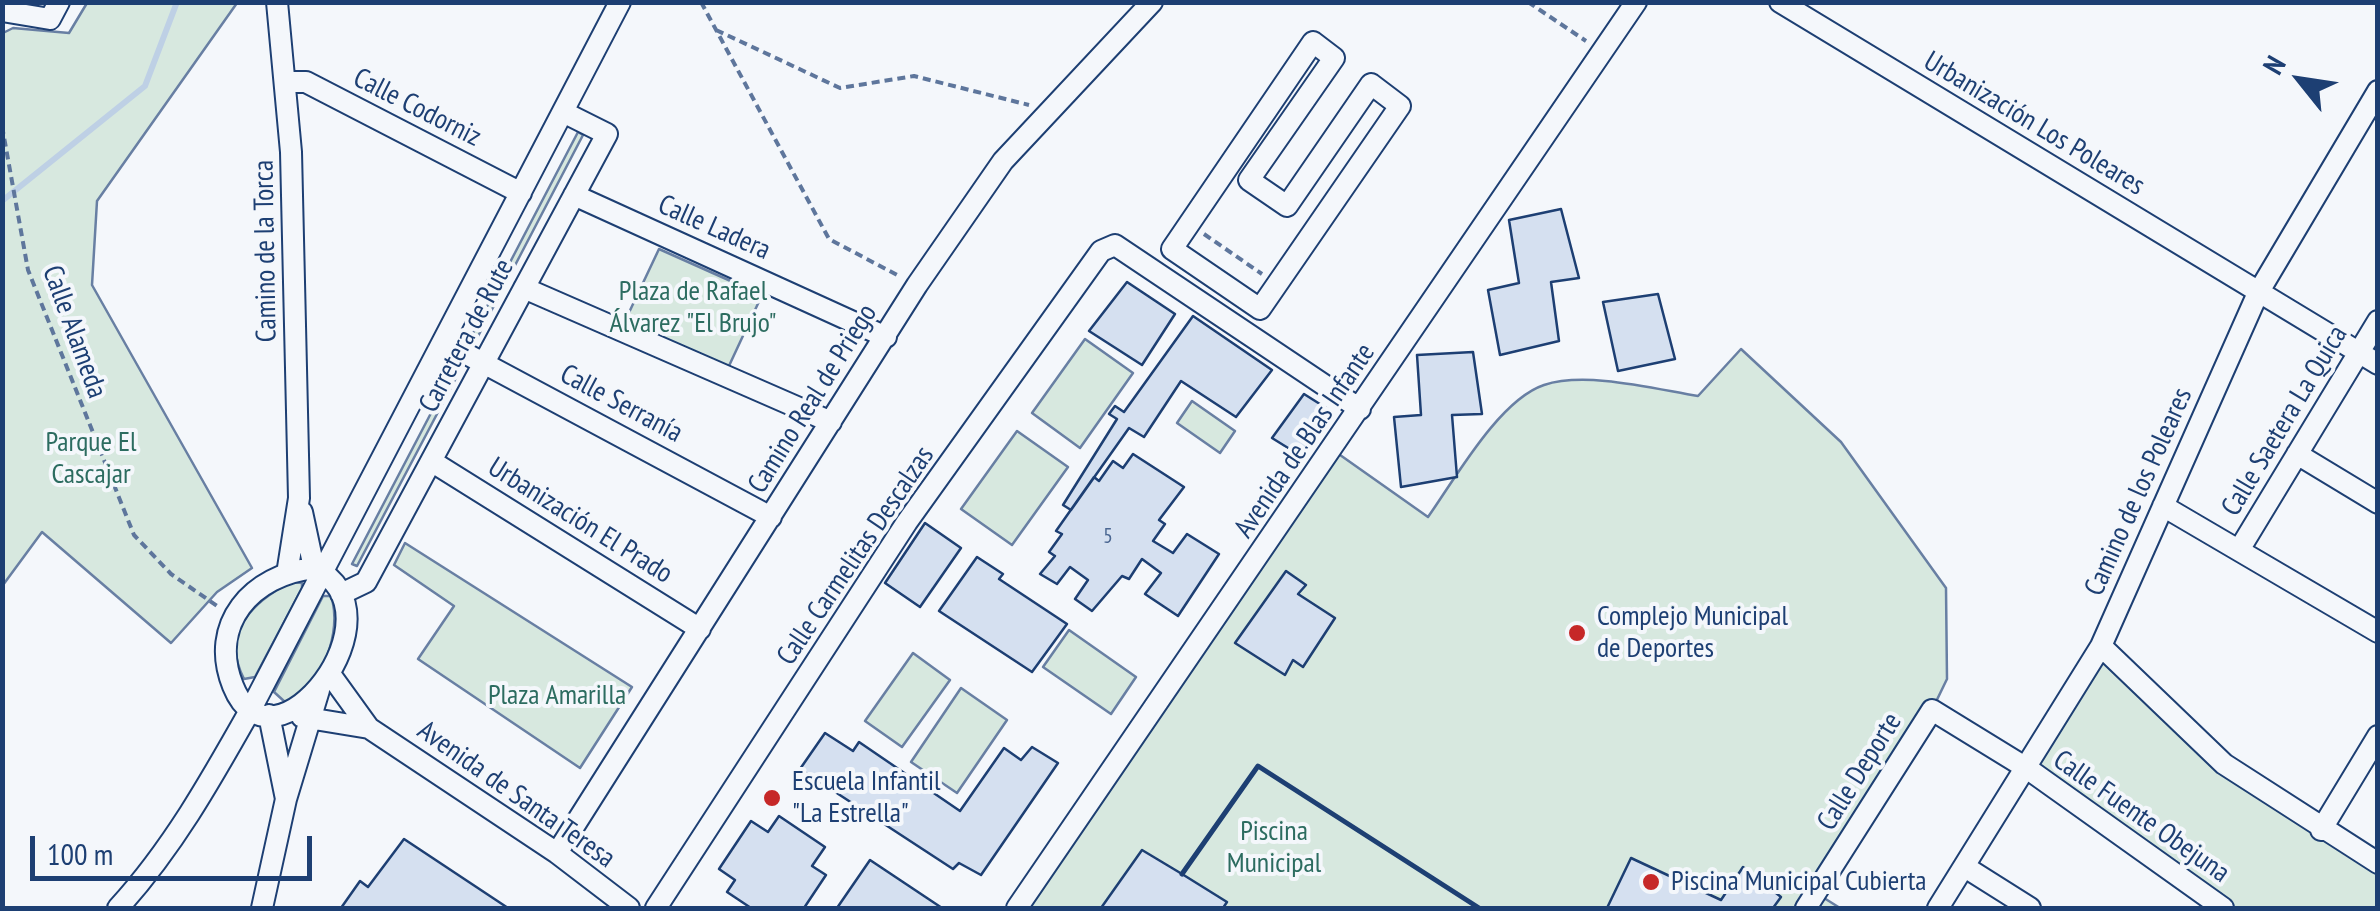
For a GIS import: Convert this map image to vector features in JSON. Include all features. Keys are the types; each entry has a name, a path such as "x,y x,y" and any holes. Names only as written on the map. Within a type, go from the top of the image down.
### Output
{"street":[{"path":"2,12 50,19 59,2"},
{"name":"Camino de la Torca","path":"276,2 286,82 299,498 287,574"},
{"name":"Camino Real de Priego","path":"557,853 917,285 1003,161 1152,2"},
{"name":"Avenida de Blas Infante","path":"1016,908 1636,2"},
{"name":"Urbanización Los Poleares","path":"1780,2 2378,364"},
{"name":"Carretera de Rute","path":"118,908 148,876 200,800 270,712 318,571 444,342 563,112 610,6"},
{"path":"1312,42 1334,58 1249,180 1288,206 1370,84 1400,106 1260,309 1172,249 1312,42"},
{"name":"Calle Codorniz","path":"286,82 306,82 521,193"},
{"name":"Camino de los Poleares","path":"1938,908 2028,770 2101,646 2258,293 2376,97"},
{"name":"Carretera de Rute","path":"341,594 366,582 606,134 563,112"},
{"name":"Calle Ladera","path":"574,195 886,337"},
{"name":"Calle Carmelitas Descalzas","path":"656,908 907,522 1101,251 1114,246 1360,409"},
{"path":"524,288 831,422"},
{"name":"Calle Saetera La Quica","path":"2239,550 2378,321"},
{"name":"Calle Serranía","path":"444,342 771,517"},
{"path":"2297,454 2378,502"},
{"name":"Urbanización El Prado","path":"431,461 700,628"},
{"name":"Camino de la Torca","path":"299,498 318,571"},
{"path":"2163,506 2378,632"},
{"path":"262,908 286,799 342,642 341,594 318,571 287,574 255,591 232,617 224,655 234,690 270,712 286,799"},
{"path":"2101,646 2224,764 2321,830 2378,863"},
{"path":"270,712 325,682"},
{"name":"Avenida de Santa Teresa","path":"325,682 369,728 557,853 629,908"},
{"name":"Calle Deporte","path":"1806,908 1932,710 2028,770"},
{"name":"Avenida de Santa Teresa","path":"270,712 369,728"},
{"path":"2321,830 2378,736"},
{"name":"Calle Fuente Obejuna","path":"2028,770 2224,908"},
{"path":"1965,866 2030,908"}],"path":[{"path":"701,2 828,238 917,285"},
{"path":"1528,2 1603,52"},
{"path":"716,30 840,88 914,76 1051,110"},
{"name":"Calle Alameda","path":"2,126 28,270 134,534 171,574 232,617"}],"green space":[{"name":"Parque El Cascajar","path":"87,3 237,3 97,201 92,285 252,568 217,592 171,643 42,532 3,585 3,33 13,28 69,33"},
{"path":"578,132 583,135 475,342 470,339"},
{"name":"Plaza de Rafael Álvarez \"El Brujo\"","path":"659,249 762,295 728,368 625,321"},
{"path":"1085,339 1133,373 1080,448 1032,413"},
{"name":"Complejo Municipal de Deportes","path":"1741,349 1841,442 1946,588 1947,679 1932,710 1816,893 1840,908 1017,908 1333,450 1428,517 1479,442 1527,393 1544,385 1580,380 1698,396"},
{"path":"452,373 457,376 357,566 352,564"},
{"path":"1192,401 1235,431 1220,453 1177,423"},
{"path":"1017,431 1068,467 1012,545 961,509"},
{"name":"Plaza Amarilla","path":"405,543 632,687 580,768 418,659 454,606 394,565"},
{"path":"292,582 302,583 302,588 255,677 244,679 236,647 244,620 265,599"},
{"path":"323,596 331,596 334,610 326,658 309,685 285,702 274,692"},
{"path":"1069,630 1136,677 1111,714 1043,667"},
{"path":"2101,646 2199,741 2377,863 2377,908 2223,908 2028,769"},
{"path":"913,653 950,680 902,747 865,721"},
{"path":"961,688 1007,720 957,793 911,762"}],"building":[{"path":"1561,209 1579,278 1551,282 1559,341 1500,355 1488,290 1519,283 1509,220"},
{"path":"1127,282 1175,314 1142,365 1089,331"},
{"path":"1658,294 1675,359 1618,371 1603,302"},
{"path":"1193,316 1272,370 1236,417 1181,381 1144,437 1129,428 1071,510 1063,505 1117,419 1109,414 1115,406 1124,412"},
{"path":"1473,352 1482,414 1452,415 1457,477 1401,487 1394,417 1421,415 1417,355"},
{"path":"1304,394 1331,411 1301,456 1272,438"},
{"path":"1133,454 1184,487 1159,520 1165,524 1153,541 1173,553 1187,534 1219,554 1178,616 1145,594 1161,573 1142,559 1129,579 1122,576 1092,611 1075,599 1088,580 1070,567 1057,584 1040,574 1055,556 1049,552 1062,534 1056,531 1094,477 1099,481 1113,461 1123,468"},
{"path":"925,523 961,548 920,607 885,583"},
{"path":"977,557 1003,574 999,579 1067,624 1032,672 939,611"},
{"path":"1286,571 1306,585 1298,594 1335,618 1303,667 1293,660 1285,675 1235,643"},
{"path":"825,733 853,751 859,742 960,811 1004,748 1021,760 1032,747 1058,763 981,875 959,863 953,869 800,769"},
{"path":"779,816 825,847 812,866 826,875 804,908 751,908 727,892 735,880 719,869 751,821 768,832"},
{"path":"404,839 508,908 341,908 360,881 368,887"},
{"path":"1142,850 1227,902 1223,908 1101,908"},
{"name":"Piscina Municipal Cubierta","path":"1631,858 1721,900 1743,867 1781,897 1773,908 1607,908"},
{"path":"870,860 942,908 837,908"}],"waterway":[{"path":"2,201 145,86 177,2"}],"wall":[{"path":"1182,874 1258,766 1479,908"}],"place":[{"name":"Complejo Municipal de Deportes","path":"1577,633"},
{"name":"Escuela Infantil \"La Estrella\"","path":"772,798"},
{"name":"Piscina Municipal Cubierta","path":"1651,882"}],"park label":[{"name":"Piscina Municipal","path":"1274,848"}]}
